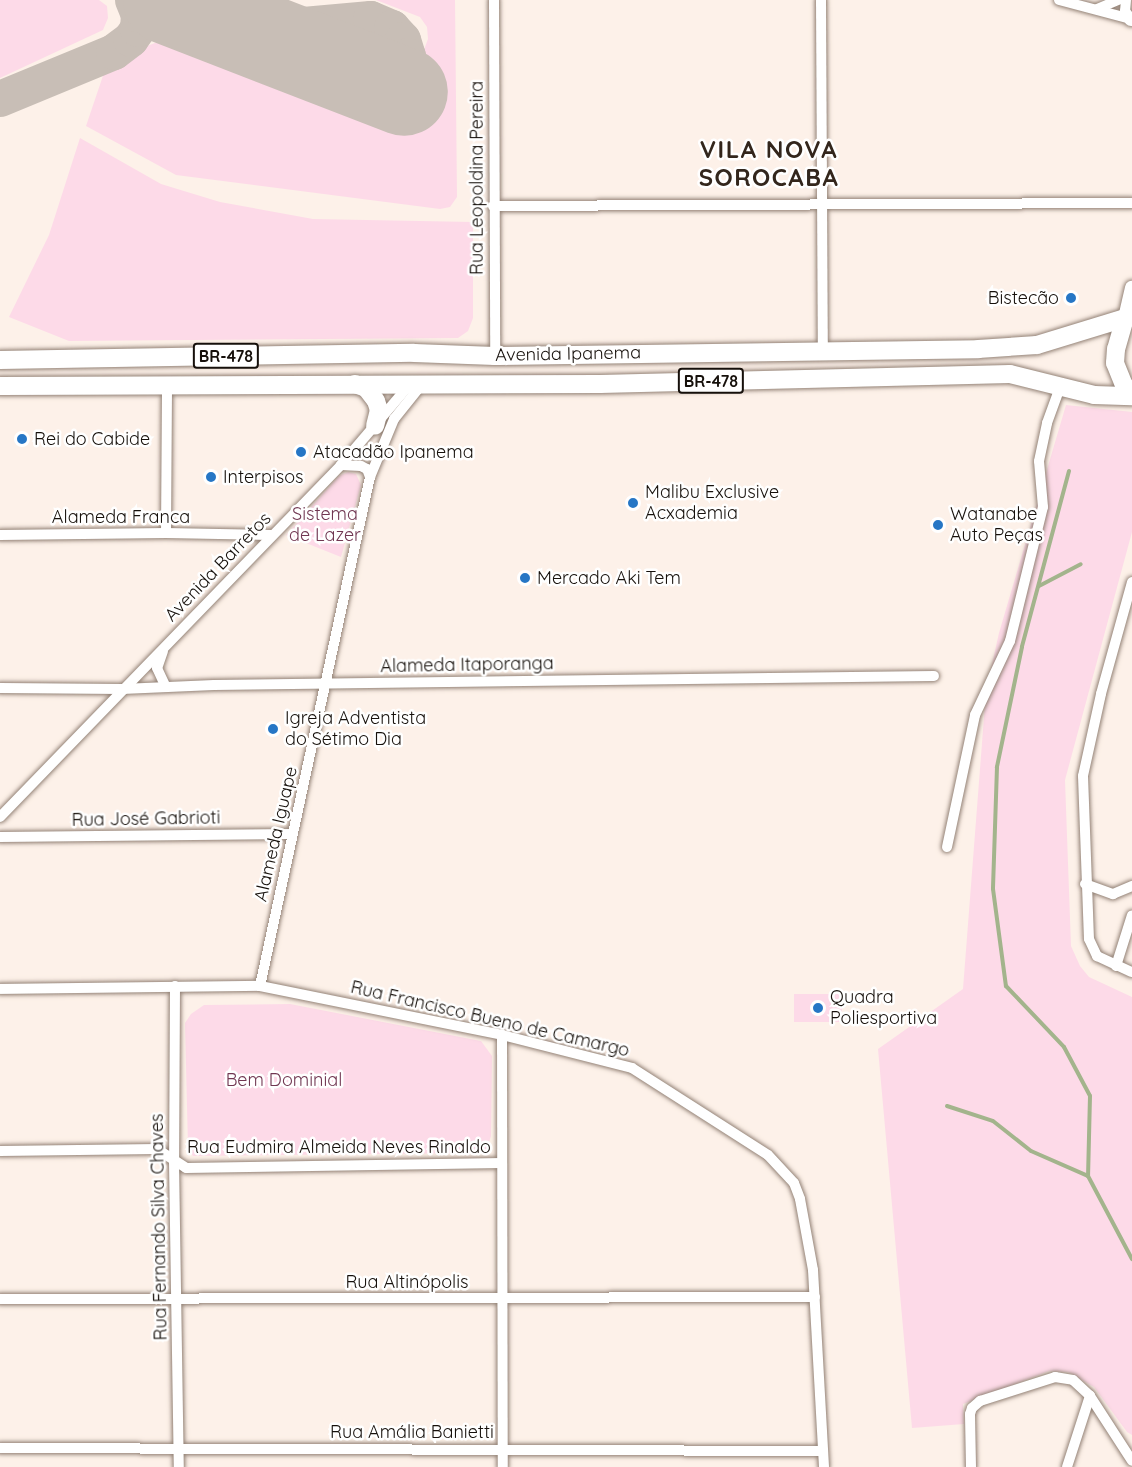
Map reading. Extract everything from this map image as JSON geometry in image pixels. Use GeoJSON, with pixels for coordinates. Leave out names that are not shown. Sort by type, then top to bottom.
{"type":"FeatureCollection","features":[{"type":"Feature","properties":{"kind":"main road","name":"Avenida Ipanema"},"geometry":{"type":"LineString","coordinates":[[0,360],[978,350],[1037,345],[1129,317]]}},
{"type":"Feature","properties":{"kind":"main road"},"geometry":{"type":"LineString","coordinates":[[1129,317],[1115,357],[1116,369],[1132,395]]}},
{"type":"Feature","properties":{"kind":"main road"},"geometry":{"type":"LineString","coordinates":[[417,383],[433,362],[453,354]]}},
{"type":"Feature","properties":{"kind":"main road","name":"Avenida Ipanema"},"geometry":{"type":"LineString","coordinates":[[0,386],[600,384],[1010,374],[1094,395],[1132,395]]}},
{"type":"Feature","properties":{"kind":"main road"},"geometry":{"type":"LineString","coordinates":[[356,384],[366,388],[376,401],[379,410],[375,426]]}},
{"type":"Feature","properties":{"kind":"street","name":"Rua Leopoldina Pereira"},"geometry":{"type":"LineString","coordinates":[[494,0],[495,356]]}},
{"type":"Feature","properties":{"kind":"street"},"geometry":{"type":"LineString","coordinates":[[821,0],[823,351]]}},
{"type":"Feature","properties":{"kind":"street"},"geometry":{"type":"LineString","coordinates":[[1059,0],[1132,19]]}},
{"type":"Feature","properties":{"kind":"street"},"geometry":{"type":"LineString","coordinates":[[1095,9],[1118,0]]}},
{"type":"Feature","properties":{"kind":"street"},"geometry":{"type":"LineString","coordinates":[[1126,0],[1125,11],[1132,19]]}},
{"type":"Feature","properties":{"kind":"street"},"geometry":{"type":"LineString","coordinates":[[493,206],[1132,203]]}},
{"type":"Feature","properties":{"kind":"street"},"geometry":{"type":"LineString","coordinates":[[1129,317],[1132,288]]}},
{"type":"Feature","properties":{"kind":"street","name":"Avenida Barretos"},"geometry":{"type":"LineString","coordinates":[[0,817],[341,465],[417,383]]}},
{"type":"Feature","properties":{"kind":"street","name":"Alameda Iguape"},"geometry":{"type":"LineString","coordinates":[[260,986],[370,477],[394,419],[417,383]]}},
{"type":"Feature","properties":{"kind":"street"},"geometry":{"type":"LineString","coordinates":[[166,533],[167,387]]}},
{"type":"Feature","properties":{"kind":"street"},"geometry":{"type":"LineString","coordinates":[[947,847],[975,715],[1010,641],[1043,507],[1040,461],[1047,423],[1060,387]]}},
{"type":"Feature","properties":{"kind":"street"},"geometry":{"type":"LineString","coordinates":[[341,465],[361,466],[367,469],[370,477]]}},
{"type":"Feature","properties":{"kind":"street","name":"Alameda Franca"},"geometry":{"type":"LineString","coordinates":[[0,534],[272,535]]}},
{"type":"Feature","properties":{"kind":"street"},"geometry":{"type":"LineString","coordinates":[[242,534],[251,544],[252,556]]}},
{"type":"Feature","properties":{"kind":"street"},"geometry":{"type":"LineString","coordinates":[[1132,582],[1083,776],[1085,884],[1089,939],[1097,956],[1132,972]]}},
{"type":"Feature","properties":{"kind":"street"},"geometry":{"type":"LineString","coordinates":[[1119,627],[1132,628]]}},
{"type":"Feature","properties":{"kind":"street","name":"Avenida Barretos"},"geometry":{"type":"LineString","coordinates":[[166,687],[157,668],[160,655],[169,640]]}},
{"type":"Feature","properties":{"kind":"street","name":"Alameda Itaporanga"},"geometry":{"type":"LineString","coordinates":[[0,688],[122,689],[934,676]]}},
{"type":"Feature","properties":{"kind":"street"},"geometry":{"type":"LineString","coordinates":[[88,689],[100,700],[98,714]]}},
{"type":"Feature","properties":{"kind":"street","name":"Rua José Gabrioti"},"geometry":{"type":"LineString","coordinates":[[0,837],[292,834]]}},
{"type":"Feature","properties":{"kind":"street"},"geometry":{"type":"LineString","coordinates":[[1085,884],[1113,894],[1132,886]]}},
{"type":"Feature","properties":{"kind":"street"},"geometry":{"type":"LineString","coordinates":[[1116,966],[1132,915]]}},
{"type":"Feature","properties":{"kind":"street"},"geometry":{"type":"LineString","coordinates":[[1097,956],[1112,953],[1124,941]]}},
{"type":"Feature","properties":{"kind":"street","name":"Rua Fernando Silva Chaves"},"geometry":{"type":"LineString","coordinates":[[175,986],[174,1162],[179,1467]]}},
{"type":"Feature","properties":{"kind":"street","name":"Rua Francisco Bueno de Camargo"},"geometry":{"type":"LineString","coordinates":[[0,989],[260,986],[502,1035],[632,1068],[768,1155],[794,1183],[801,1199],[813,1270],[824,1467]]}},
{"type":"Feature","properties":{"kind":"street"},"geometry":{"type":"LineString","coordinates":[[502,1035],[503,1467]]}},
{"type":"Feature","properties":{"kind":"street","name":"Rua Eudmira Almeida Neves Rinaldo"},"geometry":{"type":"LineString","coordinates":[[0,1151],[157,1149],[186,1168],[502,1163]]}},
{"type":"Feature","properties":{"kind":"street","name":"Rua Altinópolis"},"geometry":{"type":"LineString","coordinates":[[0,1299],[815,1297]]}},
{"type":"Feature","properties":{"kind":"street"},"geometry":{"type":"LineString","coordinates":[[971,1467],[970,1414],[972,1408],[980,1401],[1055,1377],[1073,1380],[1090,1396],[1132,1459]]}},
{"type":"Feature","properties":{"kind":"street"},"geometry":{"type":"LineString","coordinates":[[1067,1467],[1090,1396]]}},
{"type":"Feature","properties":{"kind":"street","name":"Rua Amália Banietti"},"geometry":{"type":"LineString","coordinates":[[0,1448],[179,1446],[823,1451]]}},
{"type":"Feature","properties":{"kind":"green space"},"geometry":{"type":"Polygon","coordinates":[[[0,0],[99,0],[107,6],[108,18],[103,30],[0,78],[0,0]]]}},
{"type":"Feature","properties":{"kind":"green space"},"geometry":{"type":"Polygon","coordinates":[[[376,0],[455,0],[457,197],[450,207],[440,209],[176,175],[86,126],[108,61],[168,38],[218,43],[400,114],[428,39],[427,27],[420,17],[376,0]]]}},
{"type":"Feature","properties":{"kind":"green space"},"geometry":{"type":"Polygon","coordinates":[[[80,138],[161,184],[220,202],[313,219],[473,222],[473,318],[468,331],[458,338],[69,341],[9,317],[49,235],[80,138]]]}},
{"type":"Feature","properties":{"kind":"green space"},"geometry":{"type":"Polygon","coordinates":[[[1066,405],[1132,412],[1132,532],[1065,780],[1071,946],[1080,966],[1089,977],[1132,997],[1132,1435],[1127,1432],[1094,1387],[1068,1372],[1049,1371],[963,1404],[964,1424],[912,1428],[878,1049],[963,989],[986,691],[999,633],[1066,405]]]}},
{"type":"Feature","properties":{"kind":"green space","name":"Sistema de Lazer"},"geometry":{"type":"Polygon","coordinates":[[[348,472],[356,474],[361,485],[341,557],[286,535],[339,476],[348,472]]]}},
{"type":"Feature","properties":{"kind":"green space","name":"Quadra Poliesportiva"},"geometry":{"type":"Polygon","coordinates":[[[794,994],[842,994],[842,1022],[794,1022],[794,994]]]}},
{"type":"Feature","properties":{"kind":"green space","name":"Bem Dominial"},"geometry":{"type":"Polygon","coordinates":[[[290,1004],[481,1041],[492,1056],[491,1136],[486,1151],[477,1153],[193,1156],[188,1148],[185,1023],[191,1014],[204,1005],[290,1004]]]}},
{"type":"Feature","properties":{"kind":"waterway"},"geometry":{"type":"LineString","coordinates":[[1069,471],[1022,647],[997,767],[993,889],[1006,986],[1064,1047],[1090,1096],[1088,1176],[1132,1259]]}},
{"type":"Feature","properties":{"kind":"waterway"},"geometry":{"type":"LineString","coordinates":[[1039,586],[1081,564]]}},
{"type":"Feature","properties":{"kind":"waterway"},"geometry":{"type":"LineString","coordinates":[[947,1106],[993,1121],[1031,1151],[1088,1176]]}},
{"type":"Feature","properties":{"kind":"taxiway"},"geometry":{"type":"LineString","coordinates":[[0,99],[114,52],[131,39],[138,29],[139,15],[133,0]]}},
{"type":"Feature","properties":{"kind":"taxiway"},"geometry":{"type":"LineString","coordinates":[[233,26],[270,28],[371,19],[392,28],[403,40],[408,56],[404,75],[394,88],[376,92],[351,87],[292,48]]}},
{"type":"Feature","properties":{"kind":"runway"},"geometry":{"type":"LineString","coordinates":[[167,0],[404,92]]}},
{"type":"Feature","properties":{"kind":"place","name":"Bistecão"},"geometry":{"type":"Point","coordinates":[1071,298]}},
{"type":"Feature","properties":{"kind":"place","name":"Rei do Cabide"},"geometry":{"type":"Point","coordinates":[22,439]}},
{"type":"Feature","properties":{"kind":"place","name":"Atacadão Ipanema"},"geometry":{"type":"Point","coordinates":[301,452]}},
{"type":"Feature","properties":{"kind":"place","name":"Interpisos"},"geometry":{"type":"Point","coordinates":[211,477]}},
{"type":"Feature","properties":{"kind":"place","name":"Malibu Exclusive Acxademia"},"geometry":{"type":"Point","coordinates":[633,503]}},
{"type":"Feature","properties":{"kind":"place","name":"Watanabe Auto Peças"},"geometry":{"type":"Point","coordinates":[938,525]}},
{"type":"Feature","properties":{"kind":"place","name":"Mercado Aki Tem"},"geometry":{"type":"Point","coordinates":[525,578]}},
{"type":"Feature","properties":{"kind":"place","name":"Igreja Adventista do Sétimo Dia"},"geometry":{"type":"Point","coordinates":[273,729]}},
{"type":"Feature","properties":{"kind":"place","name":"Quadra Poliesportiva"},"geometry":{"type":"Point","coordinates":[818,1008]}},
{"type":"Feature","properties":{"kind":"district","name":"VILA NOVA SOROCABA"},"geometry":{"type":"Point","coordinates":[769,164]}}]}
